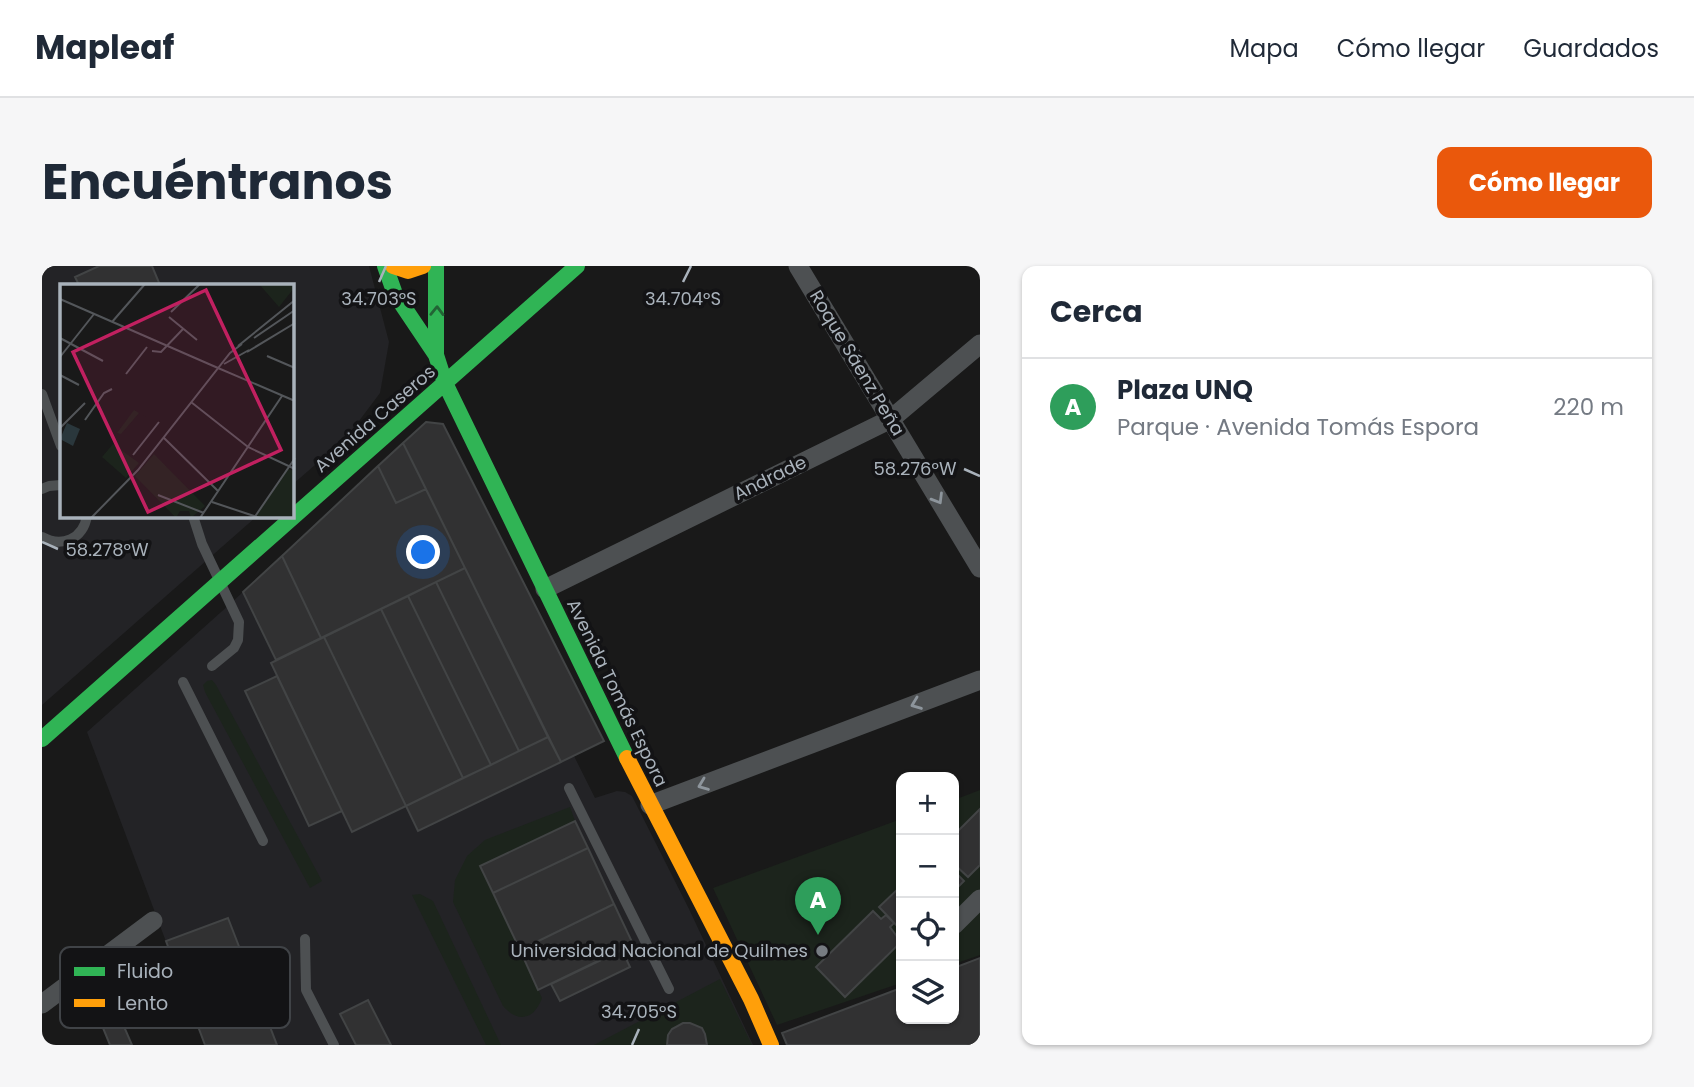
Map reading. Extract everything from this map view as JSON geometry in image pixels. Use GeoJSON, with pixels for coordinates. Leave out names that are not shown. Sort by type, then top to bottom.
{"type":"FeatureCollection","features":[{"type":"Feature","properties":{"kind":"main road","name":"Avenida Tomás Espora"},"geometry":{"type":"LineString","coordinates":[[385,266],[395,294],[436,355],[445,383],[545,589],[650,805],[751,999],[771,1045]]}},
{"type":"Feature","properties":{"kind":"main road"},"geometry":{"type":"LineString","coordinates":[[393,266],[404,272],[411,272],[423,266]]}},
{"type":"Feature","properties":{"kind":"main road","name":"Avenida Tomás Espora"},"geometry":{"type":"LineString","coordinates":[[436,266],[436,355]]}},
{"type":"Feature","properties":{"kind":"main road","name":"Avenida Caseros"},"geometry":{"type":"LineString","coordinates":[[294,517],[577,266]]}},
{"type":"Feature","properties":{"kind":"main road","name":"Avenida Caseros"},"geometry":{"type":"LineString","coordinates":[[42,739],[292,518]]}},
{"type":"Feature","properties":{"kind":"street","name":"Roque Sáenz Peña"},"geometry":{"type":"LineString","coordinates":[[798,266],[980,568]]}},
{"type":"Feature","properties":{"kind":"street","name":"Andrade"},"geometry":{"type":"LineString","coordinates":[[545,589],[891,419],[980,344]]}},
{"type":"Feature","properties":{"kind":"street"},"geometry":{"type":"LineString","coordinates":[[650,805],[980,680]]}},
{"type":"Feature","properties":{"kind":"street"},"geometry":{"type":"LineString","coordinates":[[959,920],[980,899]]}},
{"type":"Feature","properties":{"kind":"street"},"geometry":{"type":"LineString","coordinates":[[118,947],[153,921]]}},
{"type":"Feature","properties":{"kind":"street"},"geometry":{"type":"LineString","coordinates":[[42,1004],[60,991]]}},
{"type":"Feature","properties":{"kind":"lane"},"geometry":{"type":"LineString","coordinates":[[42,394],[60,443]]}},
{"type":"Feature","properties":{"kind":"lane"},"geometry":{"type":"LineString","coordinates":[[42,489],[60,485]]}},
{"type":"Feature","properties":{"kind":"lane"},"geometry":{"type":"LineString","coordinates":[[42,537],[53,542],[73,539],[80,533],[86,518]]}},
{"type":"Feature","properties":{"kind":"lane"},"geometry":{"type":"LineString","coordinates":[[194,518],[219,583],[239,622],[240,631],[234,648],[212,666]]}},
{"type":"Feature","properties":{"kind":"lane"},"geometry":{"type":"LineString","coordinates":[[183,681],[263,841]]}},
{"type":"Feature","properties":{"kind":"lane"},"geometry":{"type":"LineString","coordinates":[[569,788],[669,989]]}},
{"type":"Feature","properties":{"kind":"lane"},"geometry":{"type":"LineString","coordinates":[[305,939],[306,989],[334,1045]]}},
{"type":"Feature","properties":{"kind":"shaded area"},"geometry":{"type":"Polygon","coordinates":[[[42,266],[369,266],[389,342],[380,393],[347,437],[294,483],[294,284],[60,284],[60,518],[255,518],[42,705],[42,266]]]}},
{"type":"Feature","properties":{"kind":"shaded area"},"geometry":{"type":"Polygon","coordinates":[[[426,422],[443,424],[604,741],[574,756],[595,798],[617,791],[632,796],[753,1045],[205,1045],[199,1028],[290,1028],[290,947],[168,947],[87,732],[426,422]]]}},
{"type":"Feature","properties":{"kind":"shaded area"},"geometry":{"type":"Polygon","coordinates":[[[212,680],[322,881],[310,888],[205,692],[203,685],[212,680]]]}},
{"type":"Feature","properties":{"kind":"shaded area"},"geometry":{"type":"Polygon","coordinates":[[[980,790],[980,955],[959,962],[959,835],[959,798],[980,790]]]}},
{"type":"Feature","properties":{"kind":"shaded area"},"geometry":{"type":"Polygon","coordinates":[[[570,807],[575,821],[480,866],[542,998],[535,1011],[520,1017],[503,1006],[453,902],[455,880],[467,856],[485,840],[570,807]]]}},
{"type":"Feature","properties":{"kind":"shaded area","name":"Universidad Nacional de Quilmes"},"geometry":{"type":"Polygon","coordinates":[[[896,821],[896,985],[777,1025],[713,888],[896,821]]]}},
{"type":"Feature","properties":{"kind":"shaded area"},"geometry":{"type":"Polygon","coordinates":[[[420,894],[433,901],[501,1045],[486,1045],[412,895],[420,894]]]}},
{"type":"Feature","properties":{"kind":"shaded area"},"geometry":{"type":"Polygon","coordinates":[[[720,979],[752,1045],[594,1045],[720,979]]]}},
{"type":"Feature","properties":{"kind":"building"},"geometry":{"type":"Polygon","coordinates":[[[99,266],[152,266],[160,284],[78,284],[75,277],[99,266]]]}},
{"type":"Feature","properties":{"kind":"building"},"geometry":{"type":"Polygon","coordinates":[[[426,422],[443,424],[604,741],[561,762],[403,443],[426,422]]]}},
{"type":"Feature","properties":{"kind":"building"},"geometry":{"type":"Polygon","coordinates":[[[403,443],[426,489],[396,503],[378,466],[403,443]]]}},
{"type":"Feature","properties":{"kind":"building"},"geometry":{"type":"Polygon","coordinates":[[[378,466],[396,503],[426,489],[465,568],[321,638],[282,556],[378,466]]]}},
{"type":"Feature","properties":{"kind":"building"},"geometry":{"type":"Polygon","coordinates":[[[282,556],[321,638],[276,660],[243,592],[282,556]]]}},
{"type":"Feature","properties":{"kind":"building"},"geometry":{"type":"Polygon","coordinates":[[[465,568],[548,737],[519,751],[436,582],[465,568]]]}},
{"type":"Feature","properties":{"kind":"building"},"geometry":{"type":"Polygon","coordinates":[[[436,582],[519,751],[491,765],[408,596],[436,582]]]}},
{"type":"Feature","properties":{"kind":"building"},"geometry":{"type":"Polygon","coordinates":[[[408,596],[491,765],[463,778],[381,609],[408,596]]]}},
{"type":"Feature","properties":{"kind":"building"},"geometry":{"type":"Polygon","coordinates":[[[381,609],[463,778],[406,806],[324,637],[381,609]]]}},
{"type":"Feature","properties":{"kind":"building"},"geometry":{"type":"Polygon","coordinates":[[[324,637],[406,806],[352,832],[271,663],[324,637]]]}},
{"type":"Feature","properties":{"kind":"building"},"geometry":{"type":"Polygon","coordinates":[[[277,676],[342,811],[309,826],[245,691],[277,676]]]}},
{"type":"Feature","properties":{"kind":"building"},"geometry":{"type":"Polygon","coordinates":[[[548,737],[561,762],[418,831],[406,806],[548,737]]]}},
{"type":"Feature","properties":{"kind":"building"},"geometry":{"type":"Polygon","coordinates":[[[980,809],[980,865],[968,877],[959,869],[959,830],[980,809]]]}},
{"type":"Feature","properties":{"kind":"building"},"geometry":{"type":"Polygon","coordinates":[[[575,821],[588,848],[493,893],[480,866],[575,821]]]}},
{"type":"Feature","properties":{"kind":"building"},"geometry":{"type":"Polygon","coordinates":[[[588,848],[614,904],[520,950],[493,893],[588,848]]]}},
{"type":"Feature","properties":{"kind":"building"},"geometry":{"type":"Polygon","coordinates":[[[896,891],[896,925],[879,907],[896,891]]]}},
{"type":"Feature","properties":{"kind":"building"},"geometry":{"type":"Polygon","coordinates":[[[614,904],[633,944],[538,990],[520,950],[614,904]]]}},
{"type":"Feature","properties":{"kind":"building"},"geometry":{"type":"Polygon","coordinates":[[[873,911],[881,919],[886,915],[894,923],[890,927],[896,935],[896,947],[845,997],[816,967],[873,911]]]}},
{"type":"Feature","properties":{"kind":"building"},"geometry":{"type":"Polygon","coordinates":[[[228,918],[239,947],[168,947],[166,941],[228,918]]]}},
{"type":"Feature","properties":{"kind":"building"},"geometry":{"type":"Polygon","coordinates":[[[622,950],[630,967],[560,1001],[551,984],[622,950]]]}},
{"type":"Feature","properties":{"kind":"building"},"geometry":{"type":"Polygon","coordinates":[[[980,958],[980,1045],[787,1045],[782,1033],[896,990],[896,1024],[959,1024],[959,966],[980,958]]]}},
{"type":"Feature","properties":{"kind":"building"},"geometry":{"type":"Polygon","coordinates":[[[368,1000],[391,1045],[356,1045],[340,1014],[368,1000]]]}},
{"type":"Feature","properties":{"kind":"building"},"geometry":{"type":"Polygon","coordinates":[[[683,1023],[702,1028],[707,1045],[667,1045],[672,1029],[683,1023]]]}},
{"type":"Feature","properties":{"kind":"building"},"geometry":{"type":"Polygon","coordinates":[[[103,1028],[125,1028],[132,1045],[110,1045],[103,1028]]]}},
{"type":"Feature","properties":{"kind":"building"},"geometry":{"type":"Polygon","coordinates":[[[199,1028],[270,1028],[277,1045],[205,1045],[199,1028]]]}},
{"type":"Feature","properties":{"kind":"traffic: fast"},"geometry":{"type":"LineString","coordinates":[[385,266],[395,294],[436,355],[445,383],[627,758]]}},
{"type":"Feature","properties":{"kind":"traffic: fast"},"geometry":{"type":"LineString","coordinates":[[436,266],[436,355]]}},
{"type":"Feature","properties":{"kind":"traffic: fast"},"geometry":{"type":"LineString","coordinates":[[294,516],[577,266]]}},
{"type":"Feature","properties":{"kind":"traffic: fast"},"geometry":{"type":"LineString","coordinates":[[42,739],[292,518]]}},
{"type":"Feature","properties":{"kind":"traffic: slow"},"geometry":{"type":"LineString","coordinates":[[393,266],[408,271],[423,266]]}},
{"type":"Feature","properties":{"kind":"traffic: slow"},"geometry":{"type":"LineString","coordinates":[[627,758],[751,999],[771,1045]]}},
{"type":"Feature","properties":{"kind":"place","name":"Plaza UNQ"},"geometry":{"type":"Point","coordinates":[818,935]}},
{"type":"Feature","properties":{"kind":"place","name":"Universidad Nacional de Quilmes"},"geometry":{"type":"Point","coordinates":[822,951]}}]}
